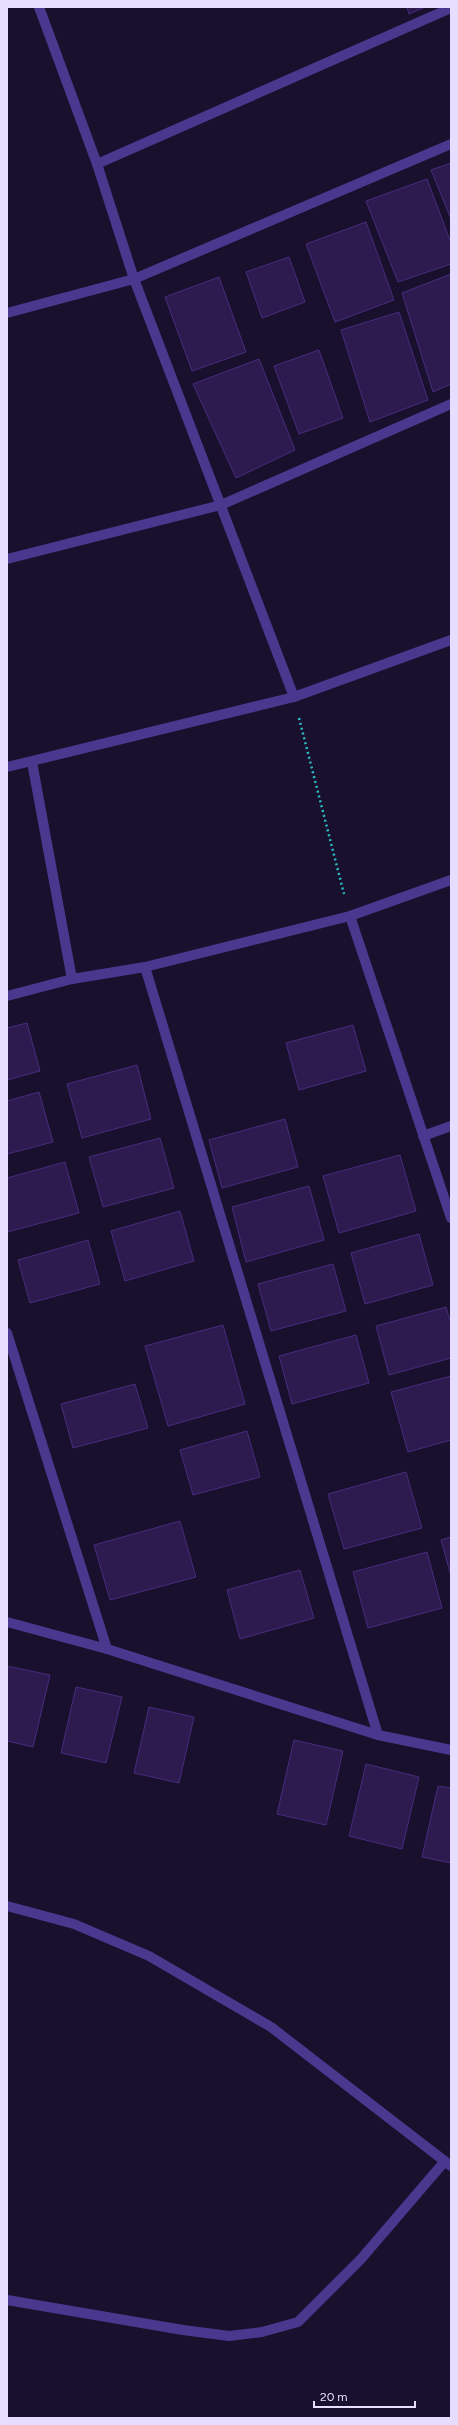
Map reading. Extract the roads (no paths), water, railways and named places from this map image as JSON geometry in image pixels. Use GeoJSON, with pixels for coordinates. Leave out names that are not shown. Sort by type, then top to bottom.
{"type":"FeatureCollection","features":[{"type":"Feature","properties":{"kind":"street"},"geometry":{"type":"LineString","coordinates":[[39,7],[97,164],[134,278],[294,697]]}},
{"type":"Feature","properties":{"kind":"street"},"geometry":{"type":"LineString","coordinates":[[97,164],[451,8]]}},
{"type":"Feature","properties":{"kind":"street"},"geometry":{"type":"LineString","coordinates":[[7,313],[134,278],[451,144]]}},
{"type":"Feature","properties":{"kind":"street"},"geometry":{"type":"LineString","coordinates":[[7,559],[221,505],[451,404]]}},
{"type":"Feature","properties":{"kind":"street"},"geometry":{"type":"LineString","coordinates":[[7,767],[294,697],[451,640]]}},
{"type":"Feature","properties":{"kind":"street"},"geometry":{"type":"LineString","coordinates":[[32,762],[72,979]]}},
{"type":"Feature","properties":{"kind":"street"},"geometry":{"type":"LineString","coordinates":[[7,996],[72,979],[145,967],[350,916],[451,880]]}},
{"type":"Feature","properties":{"kind":"street"},"geometry":{"type":"LineString","coordinates":[[350,916],[451,1218]]}},
{"type":"Feature","properties":{"kind":"street"},"geometry":{"type":"LineString","coordinates":[[145,967],[378,1735]]}},
{"type":"Feature","properties":{"kind":"street"},"geometry":{"type":"LineString","coordinates":[[423,1136],[451,1126]]}},
{"type":"Feature","properties":{"kind":"street"},"geometry":{"type":"LineString","coordinates":[[7,1333],[107,1649]]}},
{"type":"Feature","properties":{"kind":"street"},"geometry":{"type":"LineString","coordinates":[[7,1622],[107,1649],[378,1735],[451,1750]]}},
{"type":"Feature","properties":{"kind":"street"},"geometry":{"type":"LineString","coordinates":[[7,1906],[74,1924],[149,1956],[271,2027],[448,2164],[361,2259],[298,2322],[262,2332],[229,2336],[7,2300]]}}]}
